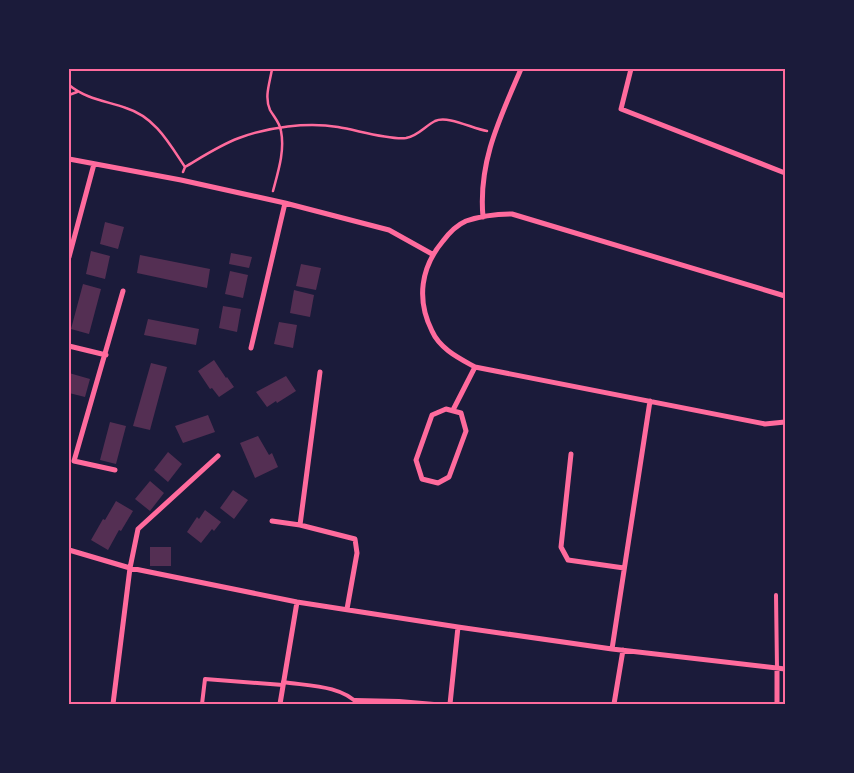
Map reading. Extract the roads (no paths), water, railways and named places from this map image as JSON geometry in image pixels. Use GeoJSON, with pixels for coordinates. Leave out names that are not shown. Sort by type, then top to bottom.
{"type":"FeatureCollection","features":[{"type":"Feature","properties":{"kind":"street"},"geometry":{"type":"LineString","coordinates":[[483,217],[481,195],[483,175],[494,133],[521,69]]}},
{"type":"Feature","properties":{"kind":"street"},"geometry":{"type":"LineString","coordinates":[[632,69],[621,109],[785,173]]}},
{"type":"Feature","properties":{"kind":"street"},"geometry":{"type":"LineString","coordinates":[[69,158],[285,203],[389,230],[432,254]]}},
{"type":"Feature","properties":{"kind":"street"},"geometry":{"type":"LineString","coordinates":[[69,257],[94,164]]}},
{"type":"Feature","properties":{"kind":"street"},"geometry":{"type":"LineString","coordinates":[[252,348],[285,203]]}},
{"type":"Feature","properties":{"kind":"street"},"geometry":{"type":"LineString","coordinates":[[785,296],[512,214],[483,217],[466,222],[454,229],[432,254],[425,270],[423,288],[424,310],[432,332],[449,352],[475,367],[765,424],[785,422]]}},
{"type":"Feature","properties":{"kind":"street"},"geometry":{"type":"LineString","coordinates":[[115,470],[74,461],[123,291]]}},
{"type":"Feature","properties":{"kind":"street"},"geometry":{"type":"LineString","coordinates":[[69,346],[106,355]]}},
{"type":"Feature","properties":{"kind":"street"},"geometry":{"type":"LineString","coordinates":[[454,410],[475,367]]}},
{"type":"Feature","properties":{"kind":"street"},"geometry":{"type":"LineString","coordinates":[[300,525],[320,372]]}},
{"type":"Feature","properties":{"kind":"street"},"geometry":{"type":"LineString","coordinates":[[612,649],[650,401]]}},
{"type":"Feature","properties":{"kind":"street"},"geometry":{"type":"LineString","coordinates":[[446,409],[454,410],[461,413],[466,431],[449,477],[438,483],[422,479],[416,460],[432,415],[446,409]]}},
{"type":"Feature","properties":{"kind":"street"},"geometry":{"type":"LineString","coordinates":[[572,454],[561,547],[568,560],[624,568]]}},
{"type":"Feature","properties":{"kind":"street"},"geometry":{"type":"LineString","coordinates":[[113,704],[130,568],[138,530],[218,456]]}},
{"type":"Feature","properties":{"kind":"street"},"geometry":{"type":"LineString","coordinates":[[272,521],[300,525],[354,539],[357,553],[347,609]]}},
{"type":"Feature","properties":{"kind":"street"},"geometry":{"type":"LineString","coordinates":[[69,550],[130,568],[297,602],[612,649],[785,668]]}},
{"type":"Feature","properties":{"kind":"street"},"geometry":{"type":"LineString","coordinates":[[280,704],[297,602]]}},
{"type":"Feature","properties":{"kind":"street"},"geometry":{"type":"LineString","coordinates":[[450,704],[458,627]]}},
{"type":"Feature","properties":{"kind":"street"},"geometry":{"type":"LineString","coordinates":[[614,704],[623,650]]}},
{"type":"Feature","properties":{"kind":"street"},"geometry":{"type":"LineString","coordinates":[[777,668],[778,704]]}},
{"type":"Feature","properties":{"kind":"lane"},"geometry":{"type":"LineString","coordinates":[[776,595],[777,668]]}},
{"type":"Feature","properties":{"kind":"lane"},"geometry":{"type":"LineString","coordinates":[[202,704],[205,679],[283,683],[336,690],[355,700],[358,704]]}},
{"type":"Feature","properties":{"kind":"lane"},"geometry":{"type":"LineString","coordinates":[[355,700],[434,704]]}}]}
